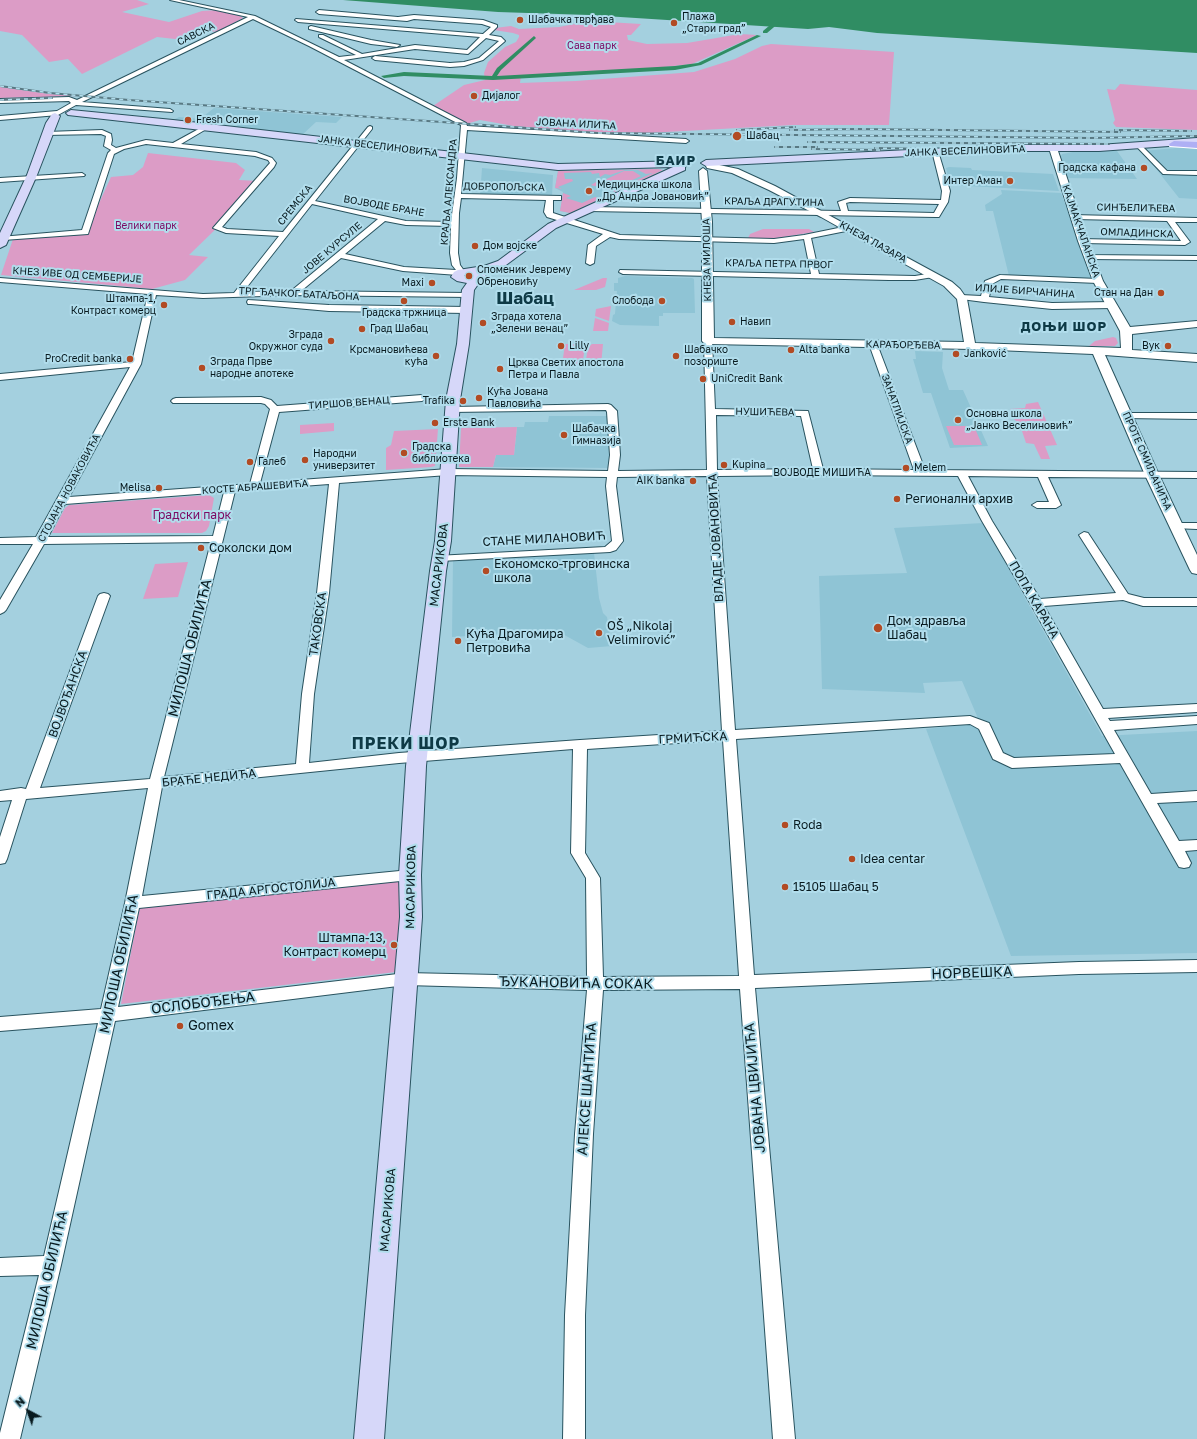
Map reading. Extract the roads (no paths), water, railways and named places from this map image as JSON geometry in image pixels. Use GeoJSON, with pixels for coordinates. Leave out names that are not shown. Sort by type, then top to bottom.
{"type":"FeatureCollection","features":[{"type":"Feature","properties":{"kind":"main road","name":"ЈАНКА ВЕСЕЛИНОВИЋА"},"geometry":{"type":"LineString","coordinates":[[66,111],[94,116],[206,127],[558,167],[658,165],[698,169],[935,151],[1139,146],[1197,141]]}},
{"type":"Feature","properties":{"kind":"main road"},"geometry":{"type":"LineString","coordinates":[[1,242],[30,178],[48,131],[66,111]]}},
{"type":"Feature","properties":{"kind":"main road"},"geometry":{"type":"LineString","coordinates":[[1174,144],[1197,145]]}},
{"type":"Feature","properties":{"kind":"main road"},"geometry":{"type":"LineString","coordinates":[[658,165],[670,168],[670,172]]}},
{"type":"Feature","properties":{"kind":"main road"},"geometry":{"type":"LineString","coordinates":[[476,274],[489,274],[560,219],[589,209],[670,172],[698,169]]}},
{"type":"Feature","properties":{"kind":"main road"},"geometry":{"type":"LineString","coordinates":[[460,275],[471,280],[476,274]]}},
{"type":"Feature","properties":{"kind":"main road"},"geometry":{"type":"LineString","coordinates":[[468,293],[476,282],[476,274]]}},
{"type":"Feature","properties":{"kind":"main road"},"geometry":{"type":"LineString","coordinates":[[460,275],[468,293]]}},
{"type":"Feature","properties":{"kind":"main road","name":"МАСАРИКОВА"},"geometry":{"type":"LineString","coordinates":[[369,1439],[411,917],[410,875],[417,757],[443,541],[453,410],[468,293]]}},
{"type":"Feature","properties":{"kind":"street","name":"САВСКА"},"geometry":{"type":"LineString","coordinates":[[172,0],[253,17]]}},
{"type":"Feature","properties":{"kind":"street"},"geometry":{"type":"LineString","coordinates":[[328,8],[295,21],[444,32],[499,38],[502,39],[502,41],[478,60],[460,65],[360,56],[304,28],[362,33]]}},
{"type":"Feature","properties":{"kind":"street"},"geometry":{"type":"LineString","coordinates":[[319,12],[472,22]]}},
{"type":"Feature","properties":{"kind":"street"},"geometry":{"type":"LineString","coordinates":[[370,16],[379,14],[438,20],[460,24]]}},
{"type":"Feature","properties":{"kind":"street","name":"САВСКА"},"geometry":{"type":"LineString","coordinates":[[66,111],[86,99],[253,17]]}},
{"type":"Feature","properties":{"kind":"street"},"geometry":{"type":"LineString","coordinates":[[253,17],[274,26],[461,122],[464,124],[464,128]]}},
{"type":"Feature","properties":{"kind":"street"},"geometry":{"type":"LineString","coordinates":[[399,18],[414,18]]}},
{"type":"Feature","properties":{"kind":"street"},"geometry":{"type":"LineString","coordinates":[[315,29],[382,44],[468,52],[495,26],[482,20],[460,24],[444,32],[433,40]]}},
{"type":"Feature","properties":{"kind":"street"},"geometry":{"type":"LineString","coordinates":[[274,26],[284,25]]}},
{"type":"Feature","properties":{"kind":"street"},"geometry":{"type":"LineString","coordinates":[[348,32],[358,25]]}},
{"type":"Feature","properties":{"kind":"street"},"geometry":{"type":"LineString","coordinates":[[338,59],[422,47],[428,43]]}},
{"type":"Feature","properties":{"kind":"street"},"geometry":{"type":"LineString","coordinates":[[360,56],[382,44]]}},
{"type":"Feature","properties":{"kind":"street"},"geometry":{"type":"LineString","coordinates":[[0,101],[66,111]]}},
{"type":"Feature","properties":{"kind":"street"},"geometry":{"type":"LineString","coordinates":[[0,118],[66,111],[170,111]]}},
{"type":"Feature","properties":{"kind":"street"},"geometry":{"type":"LineString","coordinates":[[176,144],[206,127]]}},
{"type":"Feature","properties":{"kind":"street","name":"СРЕМСКА"},"geometry":{"type":"LineString","coordinates":[[235,297],[370,128]]}},
{"type":"Feature","properties":{"kind":"street","name":"ЈОВАНА ИЛИЋА"},"geometry":{"type":"LineString","coordinates":[[464,128],[686,141]]}},
{"type":"Feature","properties":{"kind":"street","name":"КРАЉА АЛЕКСАНДРА"},"geometry":{"type":"LineString","coordinates":[[460,275],[454,257],[455,224],[464,128]]}},
{"type":"Feature","properties":{"kind":"street"},"geometry":{"type":"LineString","coordinates":[[48,131],[102,132],[109,135],[107,146],[115,150]]}},
{"type":"Feature","properties":{"kind":"street"},"geometry":{"type":"LineString","coordinates":[[1,242],[85,232],[110,155],[115,150],[126,145],[142,143],[176,144],[256,154],[270,159],[272,163],[271,167],[217,228],[226,231],[285,234]]}},
{"type":"Feature","properties":{"kind":"street"},"geometry":{"type":"LineString","coordinates":[[1139,146],[1164,173],[1197,174]]}},
{"type":"Feature","properties":{"kind":"street","name":"КАЈМАКЧАЛАНСКА"},"geometry":{"type":"LineString","coordinates":[[1053,148],[1082,242],[1098,281],[1126,331]]}},
{"type":"Feature","properties":{"kind":"street"},"geometry":{"type":"LineString","coordinates":[[845,213],[842,202],[846,200],[944,202],[946,197],[946,186],[935,151]]}},
{"type":"Feature","properties":{"kind":"street","name":"КНЕЗА ЛАЗАРА"},"geometry":{"type":"LineString","coordinates":[[737,165],[951,286],[961,298]]}},
{"type":"Feature","properties":{"kind":"street","name":"КНЕЗА МИЛОША"},"geometry":{"type":"LineString","coordinates":[[698,169],[706,211],[708,341]]}},
{"type":"Feature","properties":{"kind":"street"},"geometry":{"type":"LineString","coordinates":[[0,180],[82,175]]}},
{"type":"Feature","properties":{"kind":"street","name":"ДОБРОПОЉСКА"},"geometry":{"type":"LineString","coordinates":[[458,196],[550,198],[548,212],[550,215],[560,219]]}},
{"type":"Feature","properties":{"kind":"street","name":"ВОЈВОДЕ БРАНЕ"},"geometry":{"type":"LineString","coordinates":[[311,202],[419,224],[455,224]]}},
{"type":"Feature","properties":{"kind":"street","name":"КРАЉА ДРАГУТИНА"},"geometry":{"type":"LineString","coordinates":[[589,209],[936,215],[944,202]]}},
{"type":"Feature","properties":{"kind":"street","name":"СИНЂЕЛИЋЕВА"},"geometry":{"type":"LineString","coordinates":[[1075,217],[1197,220]]}},
{"type":"Feature","properties":{"kind":"street","name":"ЈОВЕ КУРСУЛЕ"},"geometry":{"type":"LineString","coordinates":[[293,293],[384,218]]}},
{"type":"Feature","properties":{"kind":"street"},"geometry":{"type":"LineString","coordinates":[[560,219],[609,234],[628,238],[774,241],[848,228]]}},
{"type":"Feature","properties":{"kind":"street","name":"ОМЛАДИНСКА"},"geometry":{"type":"LineString","coordinates":[[1082,242],[1185,243],[1186,242],[1169,219]]}},
{"type":"Feature","properties":{"kind":"street"},"geometry":{"type":"LineString","coordinates":[[590,263],[592,245],[609,234]]}},
{"type":"Feature","properties":{"kind":"street"},"geometry":{"type":"LineString","coordinates":[[808,236],[815,276]]}},
{"type":"Feature","properties":{"kind":"street"},"geometry":{"type":"LineString","coordinates":[[340,255],[403,269],[460,275]]}},
{"type":"Feature","properties":{"kind":"street","name":"КРАЉА АЛЕКСАНДРА"},"geometry":{"type":"LineString","coordinates":[[454,257],[462,265],[476,274]]}},
{"type":"Feature","properties":{"kind":"street"},"geometry":{"type":"LineString","coordinates":[[1089,257],[1197,258]]}},
{"type":"Feature","properties":{"kind":"street","name":"КРАЉА ПЕТРА ПРВОГ"},"geometry":{"type":"LineString","coordinates":[[623,272],[908,278],[933,276]]}},
{"type":"Feature","properties":{"kind":"street"},"geometry":{"type":"LineString","coordinates":[[984,300],[988,283],[1000,277],[1098,281]]}},
{"type":"Feature","properties":{"kind":"street","name":"КНЕЗ ИВЕ ОД СЕМБЕРИЈЕ"},"geometry":{"type":"LineString","coordinates":[[0,280],[152,293]]}},
{"type":"Feature","properties":{"kind":"street","name":"ТРГ ЂАЧКОГ БАТАЉОНА"},"geometry":{"type":"LineString","coordinates":[[152,293],[235,297],[329,308],[466,310]]}},
{"type":"Feature","properties":{"kind":"street","name":"СТОЈАНА НОВАКОВИЋА"},"geometry":{"type":"LineString","coordinates":[[0,610],[40,541],[136,364],[152,293]]}},
{"type":"Feature","properties":{"kind":"street","name":"ТРГ ЂАЧКОГ БАТАЉОНА"},"geometry":{"type":"LineString","coordinates":[[150,302],[293,293],[468,293]]}},
{"type":"Feature","properties":{"kind":"street","name":"ТРГ ЂАЧКОГ БАТАЉОНА"},"geometry":{"type":"LineString","coordinates":[[364,308],[368,294]]}},
{"type":"Feature","properties":{"kind":"street"},"geometry":{"type":"LineString","coordinates":[[961,298],[970,346]]}},
{"type":"Feature","properties":{"kind":"street","name":"ИЛИЈЕ БИРЧАНИНА"},"geometry":{"type":"LineString","coordinates":[[961,298],[1052,306],[1112,305]]}},
{"type":"Feature","properties":{"kind":"street"},"geometry":{"type":"LineString","coordinates":[[1124,352],[1127,349],[1126,331],[1197,324]]}},
{"type":"Feature","properties":{"kind":"street","name":"КАРАЂОРЂЕВА"},"geometry":{"type":"LineString","coordinates":[[708,341],[970,346],[1124,352],[1133,354],[1197,358]]}},
{"type":"Feature","properties":{"kind":"street","name":"ВЛАДЕ ЈОВАНОВИЋА"},"geometry":{"type":"LineString","coordinates":[[708,341],[712,474],[728,736]]}},
{"type":"Feature","properties":{"kind":"street","name":"ЗАНАТЛИЈСКА"},"geometry":{"type":"LineString","coordinates":[[873,344],[921,474]]}},
{"type":"Feature","properties":{"kind":"street","name":"ПРОТЕ СМИЉАНИЋА"},"geometry":{"type":"LineString","coordinates":[[1098,351],[1152,475],[1197,570]]}},
{"type":"Feature","properties":{"kind":"street"},"geometry":{"type":"LineString","coordinates":[[0,377],[136,364]]}},
{"type":"Feature","properties":{"kind":"street","name":"ТИРШОВ ВЕНАЦ"},"geometry":{"type":"LineString","coordinates":[[274,411],[422,398]]}},
{"type":"Feature","properties":{"kind":"street"},"geometry":{"type":"LineString","coordinates":[[176,401],[261,400],[268,402],[274,411],[254,488]]}},
{"type":"Feature","properties":{"kind":"street","name":"СТАНЕ МИЛАНОВИЋ"},"geometry":{"type":"LineString","coordinates":[[440,558],[606,550],[612,548],[618,541],[611,486],[615,451],[612,411],[608,407],[453,410]]}},
{"type":"Feature","properties":{"kind":"street","name":"НУШИЋЕВА"},"geometry":{"type":"LineString","coordinates":[[711,412],[805,413],[819,472]]}},
{"type":"Feature","properties":{"kind":"street"},"geometry":{"type":"LineString","coordinates":[[1127,416],[1197,416]]}},
{"type":"Feature","properties":{"kind":"street","name":"ВОЈВОДЕ МИШИЋА"},"geometry":{"type":"LineString","coordinates":[[448,472],[612,474],[819,472],[1042,475],[1197,475]]}},
{"type":"Feature","properties":{"kind":"street","name":"КОСТЕ АБРАШЕВИЋА"},"geometry":{"type":"LineString","coordinates":[[62,501],[254,488],[448,472]]}},
{"type":"Feature","properties":{"kind":"street","name":"ПОПА КАРАНА"},"geometry":{"type":"LineString","coordinates":[[962,474],[987,521],[1036,603],[1184,863]]}},
{"type":"Feature","properties":{"kind":"street"},"geometry":{"type":"LineString","coordinates":[[1037,505],[1056,505],[1042,475]]}},
{"type":"Feature","properties":{"kind":"street","name":"ТАКОВСКА"},"geometry":{"type":"LineString","coordinates":[[302,768],[308,694],[322,593],[334,481]]}},
{"type":"Feature","properties":{"kind":"street","name":"МИЛОША ОБИЛИЋА"},"geometry":{"type":"LineString","coordinates":[[9,1439],[51,1265],[108,1015],[133,902],[156,783],[230,489]]}},
{"type":"Feature","properties":{"kind":"street"},"geometry":{"type":"LineString","coordinates":[[1177,526],[1197,526]]}},
{"type":"Feature","properties":{"kind":"street"},"geometry":{"type":"LineString","coordinates":[[1084,535],[1124,596]]}},
{"type":"Feature","properties":{"kind":"street"},"geometry":{"type":"LineString","coordinates":[[0,541],[217,539]]}},
{"type":"Feature","properties":{"kind":"street","name":"ВОЈВОЂАНСКА"},"geometry":{"type":"LineString","coordinates":[[0,859],[104,596]]}},
{"type":"Feature","properties":{"kind":"street"},"geometry":{"type":"LineString","coordinates":[[1036,603],[1124,596],[1143,602],[1197,602]]}},
{"type":"Feature","properties":{"kind":"street"},"geometry":{"type":"LineString","coordinates":[[1098,714],[1197,708]]}},
{"type":"Feature","properties":{"kind":"street","name":"ГРМИЋСКА"},"geometry":{"type":"LineString","coordinates":[[417,757],[580,744],[970,720],[984,726],[998,756],[1012,763],[1124,758]]}},
{"type":"Feature","properties":{"kind":"street"},"geometry":{"type":"LineString","coordinates":[[1105,726],[1197,720]]}},
{"type":"Feature","properties":{"kind":"street","name":"ЈОВАНА ЦВИЈИЋА"},"geometry":{"type":"LineString","coordinates":[[728,736],[784,1439]]}},
{"type":"Feature","properties":{"kind":"street","name":"АЛЕКСЕ ШАНТИЋА"},"geometry":{"type":"LineString","coordinates":[[574,1439],[577,1284],[584,1134],[595,984],[593,878],[578,854],[580,744]]}},
{"type":"Feature","properties":{"kind":"street","name":"БРАЋЕ НЕДИЋА"},"geometry":{"type":"LineString","coordinates":[[0,796],[156,783],[417,757]]}},
{"type":"Feature","properties":{"kind":"street"},"geometry":{"type":"LineString","coordinates":[[1148,799],[1197,796]]}},
{"type":"Feature","properties":{"kind":"street"},"geometry":{"type":"LineString","coordinates":[[1175,847],[1197,845]]}},
{"type":"Feature","properties":{"kind":"street","name":"ГРАДА АРГОСТОЛИЈА"},"geometry":{"type":"LineString","coordinates":[[133,902],[410,875]]}},
{"type":"Feature","properties":{"kind":"street","name":"НОРВЕШКА"},"geometry":{"type":"LineString","coordinates":[[747,982],[1079,968],[1197,966]]}},
{"type":"Feature","properties":{"kind":"street","name":"ЂУКАНОВИЋА СОКАК"},"geometry":{"type":"LineString","coordinates":[[406,979],[595,984],[747,982]]}},
{"type":"Feature","properties":{"kind":"street","name":"ОСЛОБОЂЕЊА"},"geometry":{"type":"LineString","coordinates":[[0,1024],[108,1015],[406,979]]}},
{"type":"Feature","properties":{"kind":"street"},"geometry":{"type":"LineString","coordinates":[[0,1267],[51,1265]]}},
{"type":"Feature","properties":{"kind":"waterway"},"geometry":{"type":"LineString","coordinates":[[765,32],[791,10],[799,0]]}},
{"type":"Feature","properties":{"kind":"waterway"},"geometry":{"type":"LineString","coordinates":[[493,78],[675,68],[699,64],[759,36]]}},
{"type":"Feature","properties":{"kind":"waterway"},"geometry":{"type":"LineString","coordinates":[[493,78],[499,69],[534,37]]}},
{"type":"Feature","properties":{"kind":"waterway"},"geometry":{"type":"LineString","coordinates":[[384,76],[404,74],[493,78]]}},
{"type":"Feature","properties":{"kind":"railway"},"geometry":{"type":"LineString","coordinates":[[0,86],[50,93],[129,100],[598,133],[1090,138],[1197,136]]}},
{"type":"Feature","properties":{"kind":"railway"},"geometry":{"type":"LineString","coordinates":[[0,100],[52,98]]}},
{"type":"Feature","properties":{"kind":"railway"},"geometry":{"type":"LineString","coordinates":[[737,130],[795,127]]}},
{"type":"Feature","properties":{"kind":"railway"},"geometry":{"type":"LineString","coordinates":[[790,130],[856,129],[1120,132]]}},
{"type":"Feature","properties":{"kind":"railway"},"geometry":{"type":"LineString","coordinates":[[1115,130],[1191,131]]}},
{"type":"Feature","properties":{"kind":"railway"},"geometry":{"type":"LineString","coordinates":[[808,142],[1109,144]]}},
{"type":"Feature","properties":{"kind":"railway"},"geometry":{"type":"LineString","coordinates":[[775,147],[817,147]]}},
{"type":"Feature","properties":{"kind":"railway"},"geometry":{"type":"LineString","coordinates":[[875,148],[929,149]]}},
{"type":"Feature","properties":{"kind":"railway"},"geometry":{"type":"LineString","coordinates":[[812,149],[880,150]]}},
{"type":"Feature","properties":{"kind":"place","name":"Шабачка тврђава"},"geometry":{"type":"Point","coordinates":[520,20]}},
{"type":"Feature","properties":{"kind":"place","name":"Плажа „Стари град”"},"geometry":{"type":"Point","coordinates":[674,23]}},
{"type":"Feature","properties":{"kind":"place","name":"Дијалог"},"geometry":{"type":"Point","coordinates":[474,96]}},
{"type":"Feature","properties":{"kind":"place","name":"Fresh Corner"},"geometry":{"type":"Point","coordinates":[188,120]}},
{"type":"Feature","properties":{"kind":"place","name":"Шабац"},"geometry":{"type":"Point","coordinates":[737,136]}},
{"type":"Feature","properties":{"kind":"place","name":"Градска кафана"},"geometry":{"type":"Point","coordinates":[1144,168]}},
{"type":"Feature","properties":{"kind":"place","name":"Интер Аман"},"geometry":{"type":"Point","coordinates":[1010,181]}},
{"type":"Feature","properties":{"kind":"place","name":"Медицинска школа „Др Андра Јовановић”"},"geometry":{"type":"Point","coordinates":[589,191]}},
{"type":"Feature","properties":{"kind":"place","name":"Дом војске"},"geometry":{"type":"Point","coordinates":[475,246]}},
{"type":"Feature","properties":{"kind":"place","name":"Споменик Јеврему Обреновићу"},"geometry":{"type":"Point","coordinates":[469,276]}},
{"type":"Feature","properties":{"kind":"place","name":"Maxi"},"geometry":{"type":"Point","coordinates":[432,283]}},
{"type":"Feature","properties":{"kind":"place","name":"Стан на Дан"},"geometry":{"type":"Point","coordinates":[1161,293]}},
{"type":"Feature","properties":{"kind":"place","name":"Градска тржница"},"geometry":{"type":"Point","coordinates":[404,301]}},
{"type":"Feature","properties":{"kind":"place","name":"Слобода"},"geometry":{"type":"Point","coordinates":[662,301]}},
{"type":"Feature","properties":{"kind":"place","name":"Штампа-1, Контраст комерц"},"geometry":{"type":"Point","coordinates":[164,305]}},
{"type":"Feature","properties":{"kind":"place","name":"Навип"},"geometry":{"type":"Point","coordinates":[732,322]}},
{"type":"Feature","properties":{"kind":"place","name":"Зграда хотела „Зелени венац”"},"geometry":{"type":"Point","coordinates":[483,323]}},
{"type":"Feature","properties":{"kind":"place","name":"Град Шабац"},"geometry":{"type":"Point","coordinates":[362,329]}},
{"type":"Feature","properties":{"kind":"place","name":"Зграда Окружног суда"},"geometry":{"type":"Point","coordinates":[331,341]}},
{"type":"Feature","properties":{"kind":"place","name":"Lilly"},"geometry":{"type":"Point","coordinates":[561,346]}},
{"type":"Feature","properties":{"kind":"place","name":"Вук"},"geometry":{"type":"Point","coordinates":[1168,346]}},
{"type":"Feature","properties":{"kind":"place","name":"Alta banka"},"geometry":{"type":"Point","coordinates":[791,350]}},
{"type":"Feature","properties":{"kind":"place","name":"Janković"},"geometry":{"type":"Point","coordinates":[956,354]}},
{"type":"Feature","properties":{"kind":"place","name":"Крсмановићева кућа"},"geometry":{"type":"Point","coordinates":[436,356]}},
{"type":"Feature","properties":{"kind":"place","name":"Шабачко позориште"},"geometry":{"type":"Point","coordinates":[676,356]}},
{"type":"Feature","properties":{"kind":"place","name":"ProCredit banka"},"geometry":{"type":"Point","coordinates":[130,359]}},
{"type":"Feature","properties":{"kind":"place","name":"Зграда Прве народне апотеке"},"geometry":{"type":"Point","coordinates":[202,368]}},
{"type":"Feature","properties":{"kind":"place","name":"Црква Светих апостола Петра и Павла"},"geometry":{"type":"Point","coordinates":[500,369]}},
{"type":"Feature","properties":{"kind":"place","name":"UniCredit Bank"},"geometry":{"type":"Point","coordinates":[703,379]}},
{"type":"Feature","properties":{"kind":"place","name":"Кућа Јована Павловића"},"geometry":{"type":"Point","coordinates":[479,398]}},
{"type":"Feature","properties":{"kind":"place","name":"Trafika"},"geometry":{"type":"Point","coordinates":[463,401]}},
{"type":"Feature","properties":{"kind":"place","name":"Основна школа „Јанко Веселиновић”"},"geometry":{"type":"Point","coordinates":[958,420]}},
{"type":"Feature","properties":{"kind":"place","name":"Erste Bank"},"geometry":{"type":"Point","coordinates":[435,423]}},
{"type":"Feature","properties":{"kind":"place","name":"Шабачка Гимназија"},"geometry":{"type":"Point","coordinates":[564,435]}},
{"type":"Feature","properties":{"kind":"place","name":"Градска библиотека"},"geometry":{"type":"Point","coordinates":[404,453]}},
{"type":"Feature","properties":{"kind":"place","name":"Народни универзитет"},"geometry":{"type":"Point","coordinates":[305,460]}},
{"type":"Feature","properties":{"kind":"place","name":"Галеб"},"geometry":{"type":"Point","coordinates":[250,462]}},
{"type":"Feature","properties":{"kind":"place","name":"Kupina"},"geometry":{"type":"Point","coordinates":[724,465]}},
{"type":"Feature","properties":{"kind":"place","name":"Melem"},"geometry":{"type":"Point","coordinates":[906,468]}},
{"type":"Feature","properties":{"kind":"place","name":"AIK banka"},"geometry":{"type":"Point","coordinates":[693,481]}},
{"type":"Feature","properties":{"kind":"place","name":"Melisa"},"geometry":{"type":"Point","coordinates":[159,488]}},
{"type":"Feature","properties":{"kind":"place","name":"Регионални архив"},"geometry":{"type":"Point","coordinates":[897,499]}},
{"type":"Feature","properties":{"kind":"place","name":"Соколски дом"},"geometry":{"type":"Point","coordinates":[201,548]}},
{"type":"Feature","properties":{"kind":"place","name":"Економско-трговинска школа"},"geometry":{"type":"Point","coordinates":[486,571]}},
{"type":"Feature","properties":{"kind":"place","name":"Дом здравља Шабац"},"geometry":{"type":"Point","coordinates":[878,628]}},
{"type":"Feature","properties":{"kind":"place","name":"OŠ „Nikolaj Velimirović”"},"geometry":{"type":"Point","coordinates":[599,633]}},
{"type":"Feature","properties":{"kind":"place","name":"Кућа Драгомира Петровића"},"geometry":{"type":"Point","coordinates":[458,641]}},
{"type":"Feature","properties":{"kind":"place","name":"Roda"},"geometry":{"type":"Point","coordinates":[785,825]}},
{"type":"Feature","properties":{"kind":"place","name":"Idea centar"},"geometry":{"type":"Point","coordinates":[852,859]}},
{"type":"Feature","properties":{"kind":"place","name":"15105 Шабац 5"},"geometry":{"type":"Point","coordinates":[785,887]}},
{"type":"Feature","properties":{"kind":"place","name":"Штампа-13, Контраст комерц"},"geometry":{"type":"Point","coordinates":[394,945]}},
{"type":"Feature","properties":{"kind":"place","name":"Gomex"},"geometry":{"type":"Point","coordinates":[180,1026]}},
{"type":"Feature","properties":{"kind":"district","name":"БАИР"},"geometry":{"type":"Point","coordinates":[676,161]}},
{"type":"Feature","properties":{"kind":"district","name":"Шабац"},"geometry":{"type":"Point","coordinates":[525,299]}},
{"type":"Feature","properties":{"kind":"district","name":"ДОЊИ ШОР"},"geometry":{"type":"Point","coordinates":[1064,327]}},
{"type":"Feature","properties":{"kind":"district","name":"ПРЕКИ ШОР"},"geometry":{"type":"Point","coordinates":[406,744]}},
{"type":"Feature","properties":{"kind":"park label","name":"Сава парк"},"geometry":{"type":"Point","coordinates":[592,46]}},
{"type":"Feature","properties":{"kind":"park label","name":"Велики парк"},"geometry":{"type":"Point","coordinates":[146,226]}},
{"type":"Feature","properties":{"kind":"park label","name":"Градски парк"},"geometry":{"type":"Point","coordinates":[192,515]}}]}
